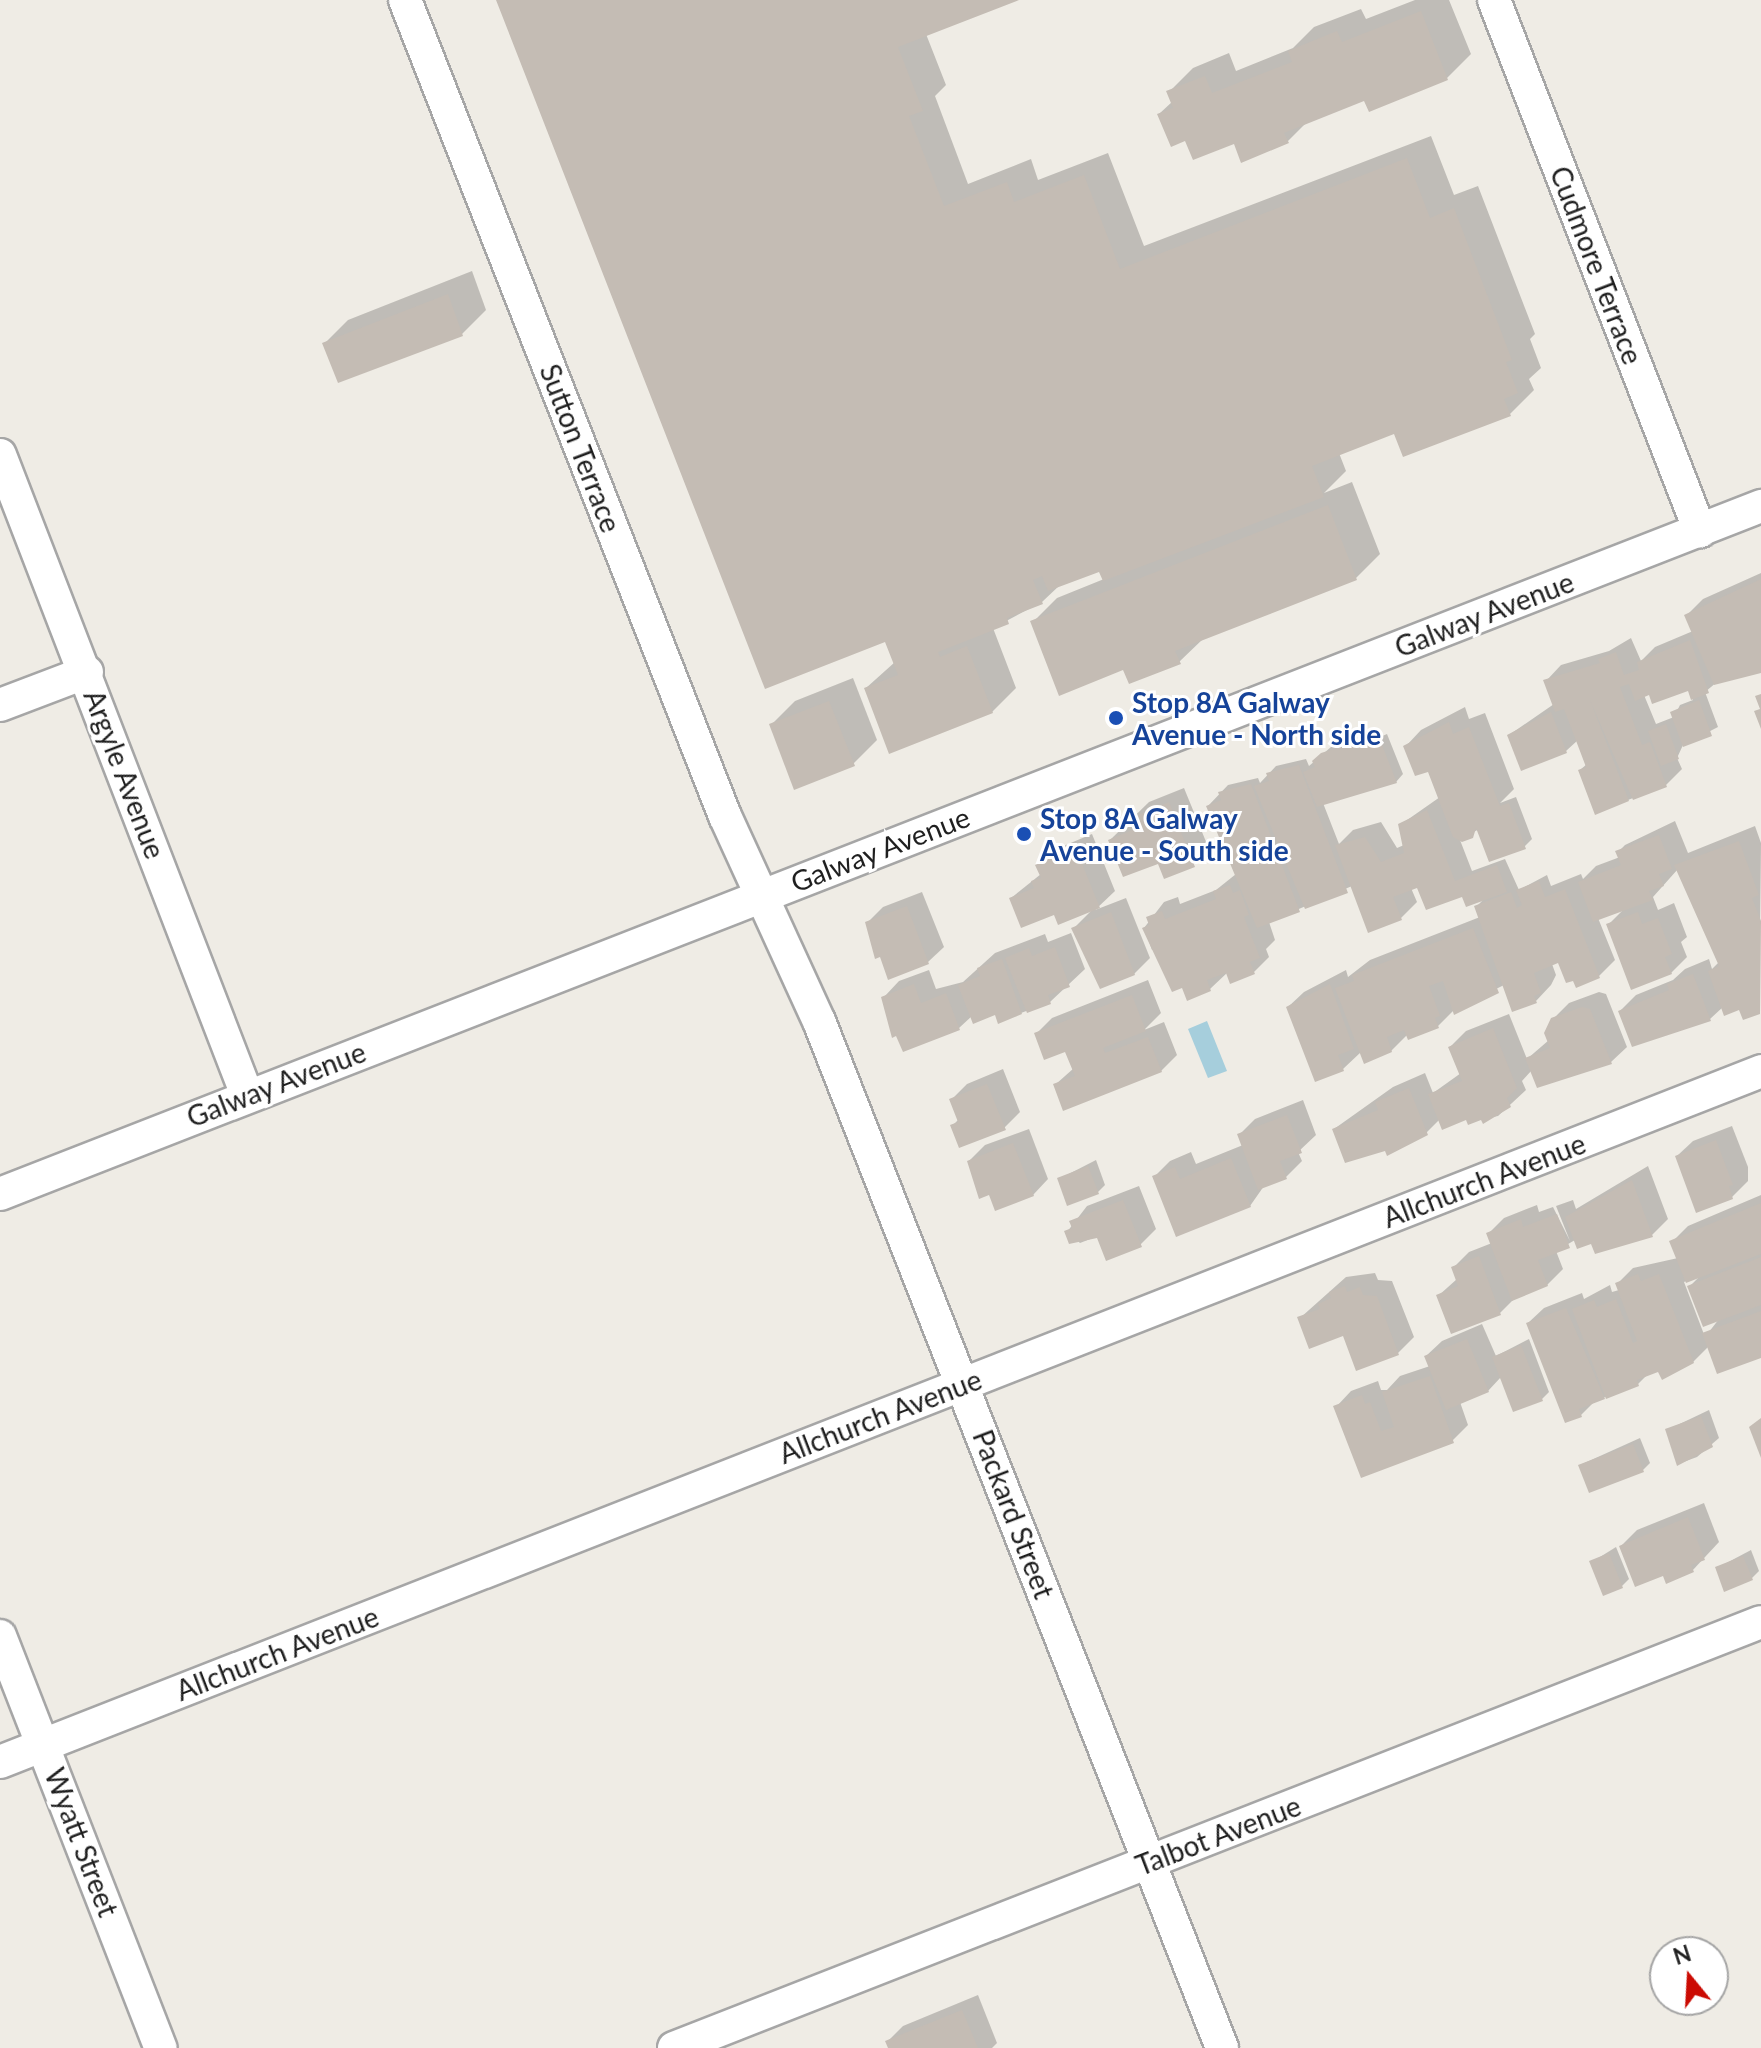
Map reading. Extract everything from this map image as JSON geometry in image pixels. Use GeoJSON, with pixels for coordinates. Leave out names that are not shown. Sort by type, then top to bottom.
{"type":"FeatureCollection","features":[{"type":"Feature","properties":{"kind":"street","name":"Sutton Terrace"},"geometry":{"type":"LineString","coordinates":[[405,0],[725,816],[762,894]]}},
{"type":"Feature","properties":{"kind":"street","name":"Cudmore Terrace"},"geometry":{"type":"LineString","coordinates":[[1494,0],[1700,531]]}},
{"type":"Feature","properties":{"kind":"street","name":"Argyle Avenue"},"geometry":{"type":"LineString","coordinates":[[0,455],[87,672],[247,1095]]}},
{"type":"Feature","properties":{"kind":"street","name":"Galway Avenue"},"geometry":{"type":"LineString","coordinates":[[0,1194],[1761,506]]}},
{"type":"Feature","properties":{"kind":"street"},"geometry":{"type":"LineString","coordinates":[[0,705],[87,672]]}},
{"type":"Feature","properties":{"kind":"street","name":"Packard Street"},"geometry":{"type":"LineString","coordinates":[[762,894],[819,1021],[1222,2048]]}},
{"type":"Feature","properties":{"kind":"street","name":"Allchurch Avenue"},"geometry":{"type":"LineString","coordinates":[[0,1762],[1761,1071]]}},
{"type":"Feature","properties":{"kind":"street","name":"Talbot Avenue"},"geometry":{"type":"LineString","coordinates":[[674,2048],[1761,1622]]}},
{"type":"Feature","properties":{"kind":"street","name":"Wyatt Street"},"geometry":{"type":"LineString","coordinates":[[0,1636],[161,2048]]}},
{"type":"Feature","properties":{"kind":"water"},"geometry":{"type":"Polygon","coordinates":[[[1207,1021],[1227,1071],[1208,1078],[1188,1029],[1207,1021]]]}},
{"type":"Feature","properties":{"kind":"building"},"geometry":{"type":"Polygon","coordinates":[[[496,0],[1019,0],[898,47],[923,111],[909,116],[944,206],[1007,182],[1014,202],[1084,175],[1120,269],[1407,158],[1430,218],[1454,208],[1512,360],[1506,362],[1518,393],[1504,399],[1511,416],[1403,457],[1394,434],[1312,466],[1324,497],[1103,581],[1099,572],[1048,591],[1042,576],[1033,580],[1043,604],[1007,618],[1009,624],[938,652],[940,657],[967,646],[993,713],[889,754],[864,688],[898,675],[885,642],[765,689],[496,0]]]}},
{"type":"Feature","properties":{"kind":"building"},"geometry":{"type":"Polygon","coordinates":[[[1421,11],[1448,80],[1369,112],[1364,101],[1284,133],[1289,143],[1241,163],[1234,144],[1193,160],[1185,141],[1171,147],[1157,114],[1173,108],[1166,91],[1205,76],[1212,93],[1292,62],[1288,51],[1337,31],[1342,42],[1421,11]]]}},
{"type":"Feature","properties":{"kind":"building"},"geometry":{"type":"Polygon","coordinates":[[[448,294],[463,336],[338,383],[322,343],[448,294]]]}},
{"type":"Feature","properties":{"kind":"building"},"geometry":{"type":"Polygon","coordinates":[[[1328,505],[1357,580],[1175,651],[1181,664],[1129,684],[1123,670],[1059,696],[1030,621],[1328,505]]]}},
{"type":"Feature","properties":{"kind":"building"},"geometry":{"type":"Polygon","coordinates":[[[1761,579],[1761,673],[1714,685],[1684,615],[1761,579]]]}},
{"type":"Feature","properties":{"kind":"building"},"geometry":{"type":"Polygon","coordinates":[[[1690,640],[1709,693],[1691,700],[1688,691],[1652,704],[1649,695],[1635,701],[1629,684],[1620,687],[1642,745],[1650,742],[1667,787],[1633,800],[1590,700],[1629,801],[1595,815],[1578,770],[1586,767],[1564,709],[1555,712],[1543,680],[1600,663],[1598,659],[1616,652],[1624,675],[1639,670],[1637,662],[1690,640]]]}},
{"type":"Feature","properties":{"kind":"building"},"geometry":{"type":"Polygon","coordinates":[[[1761,694],[1761,729],[1754,711],[1760,709],[1755,696],[1761,694]]]}},
{"type":"Feature","properties":{"kind":"building"},"geometry":{"type":"Polygon","coordinates":[[[1699,700],[1712,736],[1683,747],[1670,712],[1699,700]]]}},
{"type":"Feature","properties":{"kind":"building"},"geometry":{"type":"Polygon","coordinates":[[[829,701],[855,766],[794,790],[769,724],[829,701]]]}},
{"type":"Feature","properties":{"kind":"building"},"geometry":{"type":"Polygon","coordinates":[[[1551,712],[1567,753],[1521,771],[1507,735],[1551,712]]]}},
{"type":"Feature","properties":{"kind":"building"},"geometry":{"type":"Polygon","coordinates":[[[1449,722],[1453,734],[1469,727],[1500,806],[1509,803],[1526,849],[1489,862],[1476,828],[1473,838],[1462,842],[1453,837],[1428,772],[1415,776],[1403,746],[1449,722]]]}},
{"type":"Feature","properties":{"kind":"building"},"geometry":{"type":"Polygon","coordinates":[[[1666,724],[1679,759],[1661,766],[1648,731],[1666,724]]]}},
{"type":"Feature","properties":{"kind":"building"},"geometry":{"type":"Polygon","coordinates":[[[1363,740],[1365,746],[1380,740],[1397,783],[1317,807],[1303,772],[1315,767],[1312,761],[1321,753],[1363,740]]]}},
{"type":"Feature","properties":{"kind":"building"},"geometry":{"type":"Polygon","coordinates":[[[1299,765],[1348,893],[1305,909],[1254,786],[1269,781],[1266,773],[1299,765]]]}},
{"type":"Feature","properties":{"kind":"building"},"geometry":{"type":"Polygon","coordinates":[[[1251,784],[1300,912],[1257,928],[1206,806],[1221,800],[1218,792],[1251,784]]]}},
{"type":"Feature","properties":{"kind":"building"},"geometry":{"type":"Polygon","coordinates":[[[1169,802],[1195,867],[1164,879],[1158,864],[1123,877],[1108,840],[1135,829],[1131,818],[1169,802]]]}},
{"type":"Feature","properties":{"kind":"building"},"geometry":{"type":"Polygon","coordinates":[[[1427,810],[1455,881],[1497,865],[1507,892],[1466,907],[1462,897],[1426,910],[1417,888],[1393,897],[1402,920],[1368,933],[1335,845],[1365,837],[1381,862],[1404,853],[1398,824],[1427,810]]]}},
{"type":"Feature","properties":{"kind":"building"},"geometry":{"type":"Polygon","coordinates":[[[1659,835],[1672,869],[1659,874],[1664,886],[1649,891],[1653,900],[1593,922],[1578,882],[1621,865],[1615,851],[1659,835]]]}},
{"type":"Feature","properties":{"kind":"building"},"geometry":{"type":"Polygon","coordinates":[[[1739,841],[1759,895],[1752,898],[1761,921],[1760,1014],[1743,1020],[1739,1010],[1724,1016],[1708,971],[1719,966],[1674,865],[1739,841]]]}},
{"type":"Feature","properties":{"kind":"building"},"geometry":{"type":"Polygon","coordinates":[[[1076,849],[1100,908],[1058,925],[1054,915],[1021,928],[1009,898],[1034,888],[1031,881],[1041,878],[1035,865],[1076,849]]]}},
{"type":"Feature","properties":{"kind":"building"},"geometry":{"type":"Polygon","coordinates":[[[1539,881],[1545,897],[1565,889],[1600,978],[1576,988],[1573,981],[1566,983],[1558,963],[1534,973],[1541,993],[1534,996],[1537,1003],[1512,1012],[1474,906],[1511,892],[1517,908],[1522,905],[1516,890],[1539,881]]]}},
{"type":"Feature","properties":{"kind":"building"},"geometry":{"type":"Polygon","coordinates":[[[1230,885],[1233,893],[1240,890],[1249,915],[1244,917],[1260,958],[1250,962],[1255,974],[1230,984],[1226,973],[1207,980],[1211,991],[1187,1001],[1182,988],[1172,992],[1142,928],[1149,925],[1146,917],[1162,911],[1165,919],[1216,899],[1213,891],[1230,885]]]}},
{"type":"Feature","properties":{"kind":"building"},"geometry":{"type":"Polygon","coordinates":[[[907,906],[929,964],[888,980],[880,957],[875,959],[865,922],[907,906]]]}},
{"type":"Feature","properties":{"kind":"building"},"geometry":{"type":"Polygon","coordinates":[[[1111,912],[1135,975],[1100,989],[1071,928],[1111,912]]]}},
{"type":"Feature","properties":{"kind":"building"},"geometry":{"type":"Polygon","coordinates":[[[1638,912],[1642,924],[1658,918],[1672,954],[1665,957],[1672,974],[1631,990],[1606,924],[1638,912]]]}},
{"type":"Feature","properties":{"kind":"building"},"geometry":{"type":"Polygon","coordinates":[[[1473,928],[1499,993],[1454,1015],[1443,981],[1429,986],[1440,1016],[1435,1018],[1439,1028],[1408,1040],[1404,1030],[1387,1037],[1392,1052],[1364,1064],[1335,988],[1354,981],[1352,975],[1473,928]]]}},
{"type":"Feature","properties":{"kind":"building"},"geometry":{"type":"Polygon","coordinates":[[[1055,947],[1070,987],[1048,995],[1051,1004],[1027,1013],[1005,958],[1029,948],[1032,956],[1055,947]]]}},
{"type":"Feature","properties":{"kind":"building"},"geometry":{"type":"Polygon","coordinates":[[[1002,959],[1022,1014],[998,1024],[995,1015],[973,1024],[958,985],[980,976],[977,968],[1002,959]]]}},
{"type":"Feature","properties":{"kind":"building"},"geometry":{"type":"Polygon","coordinates":[[[1693,974],[1711,1021],[1632,1047],[1618,1011],[1669,990],[1667,984],[1693,974]]]}},
{"type":"Feature","properties":{"kind":"building"},"geometry":{"type":"Polygon","coordinates":[[[914,984],[921,1003],[946,993],[960,1030],[903,1052],[896,1036],[892,1038],[881,997],[914,984]]]}},
{"type":"Feature","properties":{"kind":"building"},"geometry":{"type":"Polygon","coordinates":[[[1330,984],[1354,1049],[1338,1055],[1344,1071],[1315,1082],[1286,1007],[1330,984]]]}},
{"type":"Feature","properties":{"kind":"building"},"geometry":{"type":"Polygon","coordinates":[[[1132,995],[1146,1031],[1103,1048],[1105,1053],[1148,1037],[1162,1072],[1063,1111],[1053,1084],[1075,1076],[1065,1052],[1044,1060],[1034,1033],[1132,995]]]}},
{"type":"Feature","properties":{"kind":"building"},"geometry":{"type":"Polygon","coordinates":[[[1582,1007],[1590,1009],[1612,1064],[1537,1088],[1525,1058],[1550,1048],[1544,1033],[1551,1018],[1582,1007]]]}},
{"type":"Feature","properties":{"kind":"building"},"geometry":{"type":"Polygon","coordinates":[[[1493,1028],[1517,1088],[1507,1098],[1511,1107],[1483,1124],[1481,1120],[1468,1125],[1466,1120],[1442,1130],[1428,1094],[1462,1081],[1448,1047],[1493,1028]]]}},
{"type":"Feature","properties":{"kind":"building"},"geometry":{"type":"Polygon","coordinates":[[[987,1084],[1006,1130],[959,1148],[950,1125],[958,1122],[949,1099],[987,1084]]]}},
{"type":"Feature","properties":{"kind":"building"},"geometry":{"type":"Polygon","coordinates":[[[1409,1088],[1428,1135],[1387,1156],[1385,1151],[1345,1163],[1332,1129],[1378,1110],[1375,1102],[1409,1088]]]}},
{"type":"Feature","properties":{"kind":"building"},"geometry":{"type":"Polygon","coordinates":[[[1287,1115],[1302,1153],[1280,1161],[1287,1179],[1258,1190],[1237,1134],[1287,1115]]]}},
{"type":"Feature","properties":{"kind":"building"},"geometry":{"type":"Polygon","coordinates":[[[1716,1140],[1733,1185],[1729,1186],[1733,1199],[1696,1213],[1675,1156],[1716,1140]]]}},
{"type":"Feature","properties":{"kind":"building"},"geometry":{"type":"Polygon","coordinates":[[[1013,1143],[1034,1196],[995,1211],[989,1195],[979,1199],[967,1161],[1013,1143]]]}},
{"type":"Feature","properties":{"kind":"building"},"geometry":{"type":"Polygon","coordinates":[[[1231,1158],[1251,1207],[1176,1237],[1152,1176],[1175,1167],[1180,1179],[1231,1158]]]}},
{"type":"Feature","properties":{"kind":"building"},"geometry":{"type":"Polygon","coordinates":[[[1088,1166],[1099,1194],[1067,1206],[1057,1178],[1088,1166]]]}},
{"type":"Feature","properties":{"kind":"building"},"geometry":{"type":"Polygon","coordinates":[[[1632,1180],[1653,1237],[1595,1254],[1591,1244],[1577,1249],[1565,1217],[1632,1180]]]}},
{"type":"Feature","properties":{"kind":"building"},"geometry":{"type":"Polygon","coordinates":[[[1123,1200],[1142,1247],[1106,1261],[1097,1238],[1069,1244],[1064,1231],[1072,1228],[1069,1221],[1123,1200]]]}},
{"type":"Feature","properties":{"kind":"building"},"geometry":{"type":"Polygon","coordinates":[[[1761,1203],[1761,1254],[1686,1283],[1669,1241],[1761,1203]]]}},
{"type":"Feature","properties":{"kind":"building"},"geometry":{"type":"Polygon","coordinates":[[[1557,1214],[1570,1248],[1538,1260],[1548,1286],[1512,1301],[1486,1233],[1521,1219],[1523,1227],[1557,1214]]]}},
{"type":"Feature","properties":{"kind":"building"},"geometry":{"type":"Polygon","coordinates":[[[1479,1256],[1501,1315],[1451,1334],[1436,1295],[1458,1286],[1451,1267],[1479,1256]]]}},
{"type":"Feature","properties":{"kind":"building"},"geometry":{"type":"Polygon","coordinates":[[[1761,1257],[1761,1305],[1703,1327],[1687,1286],[1761,1257]]]}},
{"type":"Feature","properties":{"kind":"building"},"geometry":{"type":"Polygon","coordinates":[[[1638,1274],[1641,1281],[1659,1274],[1694,1363],[1662,1380],[1658,1372],[1637,1380],[1639,1386],[1606,1399],[1572,1309],[1594,1300],[1597,1307],[1616,1299],[1633,1343],[1637,1341],[1615,1283],[1638,1274]]]}},
{"type":"Feature","properties":{"kind":"building"},"geometry":{"type":"Polygon","coordinates":[[[1345,1286],[1347,1292],[1360,1287],[1363,1295],[1377,1296],[1399,1355],[1356,1371],[1343,1336],[1309,1349],[1297,1317],[1320,1309],[1318,1304],[1331,1298],[1329,1292],[1345,1286]]]}},
{"type":"Feature","properties":{"kind":"building"},"geometry":{"type":"Polygon","coordinates":[[[1566,1308],[1605,1399],[1579,1409],[1582,1417],[1565,1423],[1526,1323],[1566,1308]]]}},
{"type":"Feature","properties":{"kind":"building"},"geometry":{"type":"Polygon","coordinates":[[[1761,1311],[1761,1358],[1717,1374],[1702,1333],[1761,1311]]]}},
{"type":"Feature","properties":{"kind":"building"},"geometry":{"type":"Polygon","coordinates":[[[1467,1339],[1489,1392],[1446,1410],[1424,1356],[1467,1339]]]}},
{"type":"Feature","properties":{"kind":"building"},"geometry":{"type":"Polygon","coordinates":[[[1521,1345],[1543,1401],[1513,1412],[1492,1357],[1521,1345]]]}},
{"type":"Feature","properties":{"kind":"building"},"geometry":{"type":"Polygon","coordinates":[[[1430,1376],[1454,1443],[1361,1478],[1333,1406],[1362,1395],[1365,1404],[1370,1402],[1381,1431],[1394,1427],[1382,1392],[1430,1376]]]}},
{"type":"Feature","properties":{"kind":"building"},"geometry":{"type":"Polygon","coordinates":[[[1701,1416],[1713,1447],[1677,1466],[1665,1429],[1701,1416]]]}},
{"type":"Feature","properties":{"kind":"building"},"geometry":{"type":"Polygon","coordinates":[[[1761,1418],[1761,1458],[1749,1427],[1761,1418]]]}},
{"type":"Feature","properties":{"kind":"building"},"geometry":{"type":"Polygon","coordinates":[[[1633,1444],[1644,1472],[1589,1493],[1578,1465],[1633,1444]]]}},
{"type":"Feature","properties":{"kind":"building"},"geometry":{"type":"Polygon","coordinates":[[[1688,1517],[1705,1560],[1691,1565],[1694,1572],[1666,1584],[1663,1576],[1635,1587],[1619,1546],[1688,1517]]]}},
{"type":"Feature","properties":{"kind":"building"},"geometry":{"type":"Polygon","coordinates":[[[1609,1553],[1623,1588],[1603,1596],[1589,1561],[1609,1553]]]}},
{"type":"Feature","properties":{"kind":"building"},"geometry":{"type":"Polygon","coordinates":[[[1743,1556],[1753,1580],[1724,1592],[1715,1567],[1743,1556]]]}},
{"type":"Feature","properties":{"kind":"building"},"geometry":{"type":"Polygon","coordinates":[[[962,2010],[978,2048],[888,2048],[885,2041],[962,2010]]]}},
{"type":"Feature","properties":{"kind":"place","name":"Stop 8A Galway Avenue - North side"},"geometry":{"type":"Point","coordinates":[1116,718]}},
{"type":"Feature","properties":{"kind":"place","name":"Stop 8A Galway Avenue - South side"},"geometry":{"type":"Point","coordinates":[1024,834]}}]}
